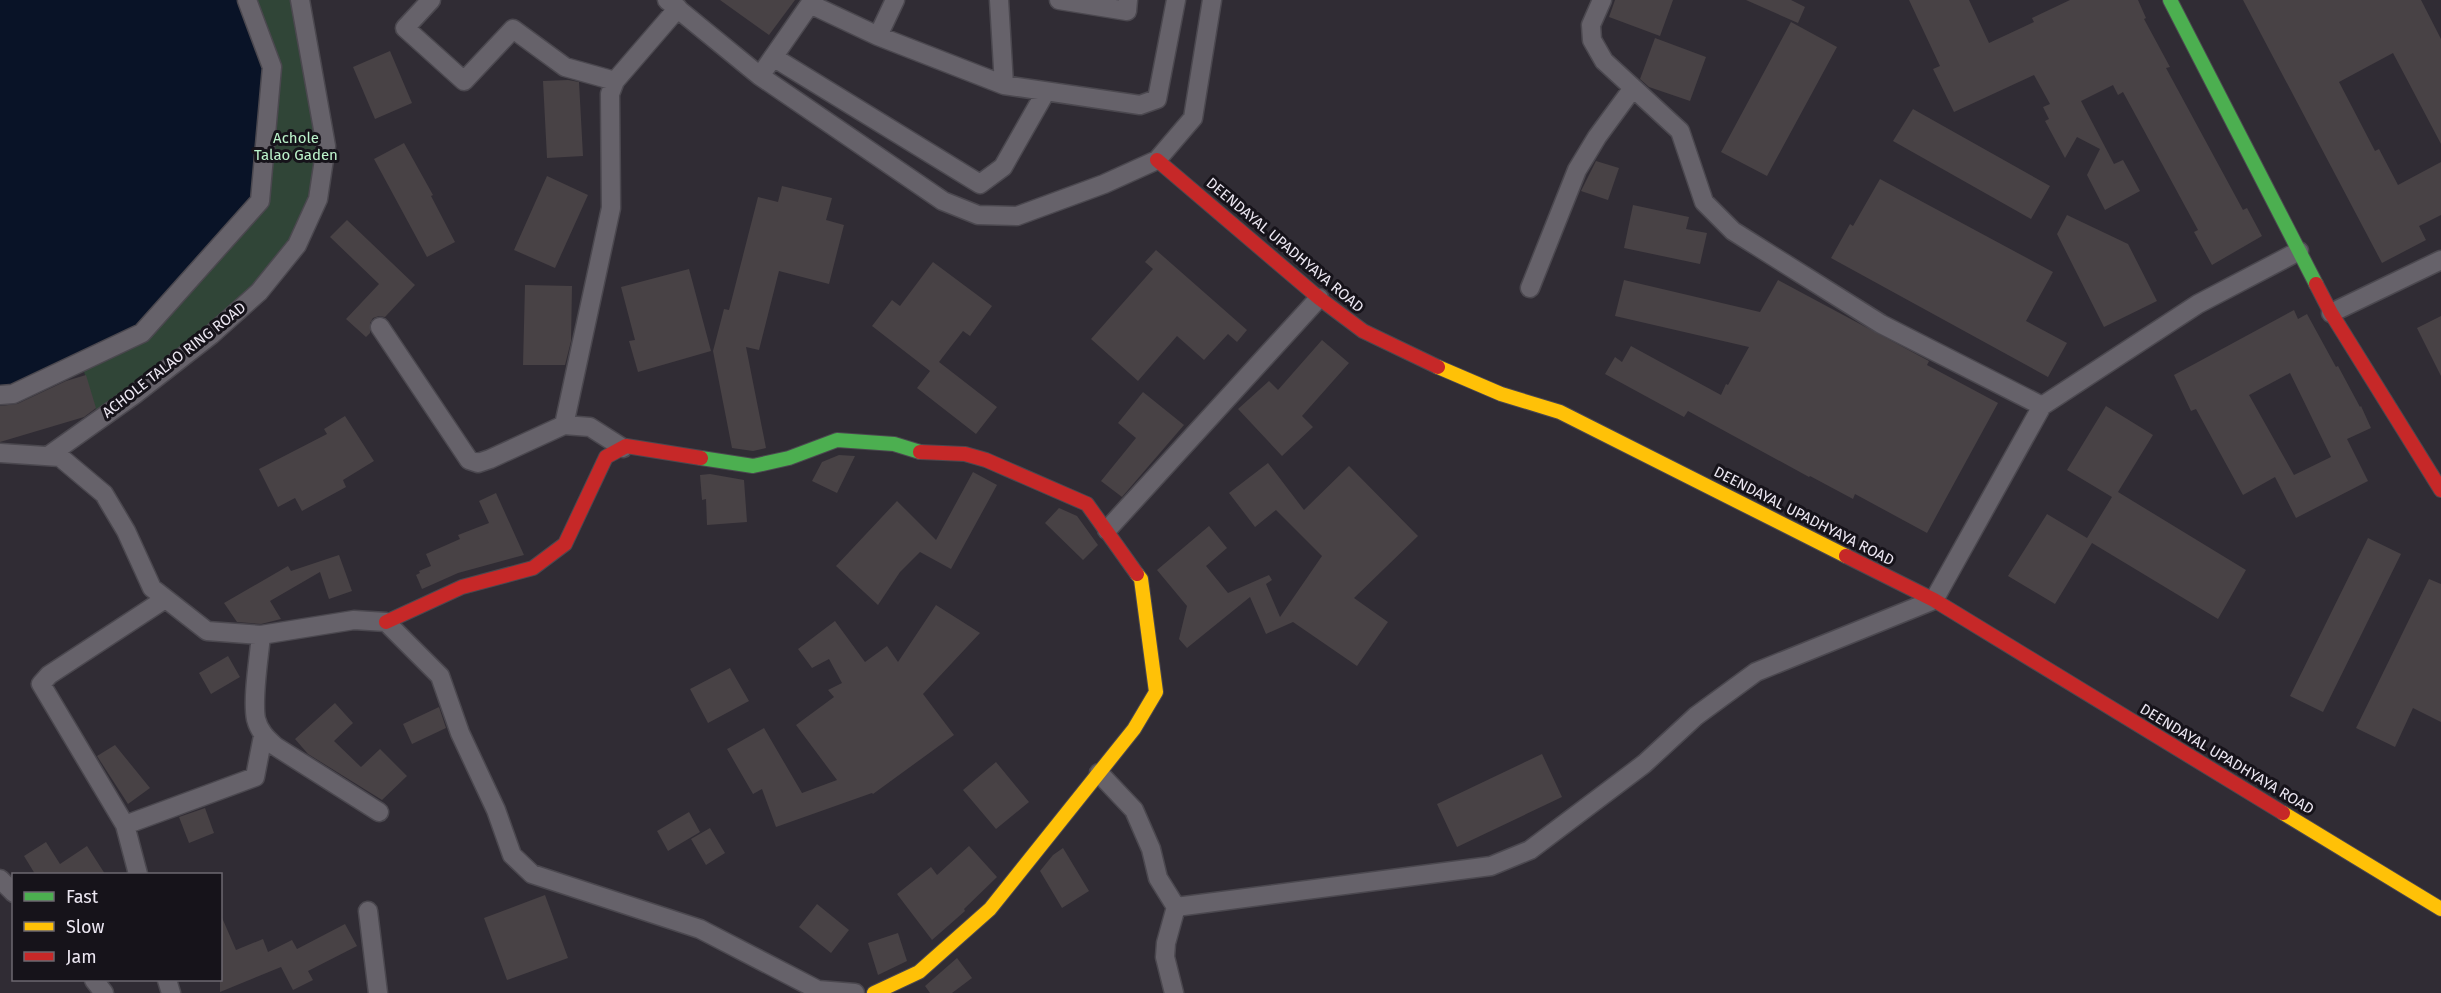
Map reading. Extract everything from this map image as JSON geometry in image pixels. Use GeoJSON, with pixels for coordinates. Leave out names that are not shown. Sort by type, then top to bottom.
{"type":"FeatureCollection","features":[{"type":"Feature","properties":{"kind":"street"},"geometry":{"type":"LineString","coordinates":[[0,395],[13,394],[142,333],[260,201],[272,67],[247,0]]}},
{"type":"Feature","properties":{"kind":"street","name":"ACHOLE TALAO RING ROAD"},"geometry":{"type":"LineString","coordinates":[[48,456],[134,395],[211,335],[259,292],[297,244],[318,199],[326,146],[300,0]]}},
{"type":"Feature","properties":{"kind":"street"},"geometry":{"type":"LineString","coordinates":[[431,0],[405,27],[464,81],[513,29],[565,67],[615,81]]}},
{"type":"Feature","properties":{"kind":"street"},"geometry":{"type":"LineString","coordinates":[[878,36],[896,0]]}},
{"type":"Feature","properties":{"kind":"street"},"geometry":{"type":"LineString","coordinates":[[999,0],[1004,86]]}},
{"type":"Feature","properties":{"kind":"street"},"geometry":{"type":"LineString","coordinates":[[1059,0],[1127,11],[1128,0]]}},
{"type":"Feature","properties":{"kind":"street"},"geometry":{"type":"LineString","coordinates":[[760,76],[810,4],[878,36],[1004,86],[1140,105],[1158,99],[1176,0]]}},
{"type":"Feature","properties":{"kind":"street"},"geometry":{"type":"LineString","coordinates":[[564,425],[611,208],[610,94],[615,81],[673,4],[760,76],[943,201],[978,215],[1017,216],[1104,184],[1157,160],[1193,118],[1212,0]]}},
{"type":"Feature","properties":{"kind":"street"},"geometry":{"type":"LineString","coordinates":[[1602,0],[1591,25],[1592,40],[1604,61],[1680,131],[1704,202],[1733,231],[1881,324],[2042,406]]}},
{"type":"Feature","properties":{"kind":"street"},"geometry":{"type":"LineString","coordinates":[[2170,0],[2331,313],[2441,490]]}},
{"type":"Feature","properties":{"kind":"street"},"geometry":{"type":"LineString","coordinates":[[773,57],[980,184],[1003,167],[1046,93]]}},
{"type":"Feature","properties":{"kind":"street"},"geometry":{"type":"LineString","coordinates":[[1530,288],[1577,170],[1597,137],[1633,88]]}},
{"type":"Feature","properties":{"kind":"street","name":"DEENDAYAL UPADHYAYA ROAD"},"geometry":{"type":"LineString","coordinates":[[1157,160],[1319,298],[1364,332],[1458,377],[1501,394],[1560,412],[1934,600],[2441,909]]}},
{"type":"Feature","properties":{"kind":"street"},"geometry":{"type":"LineString","coordinates":[[1176,907],[1491,866],[1530,850],[1644,764],[1696,716],[1756,672],[1934,600],[2042,406],[2198,304],[2299,251]]}},
{"type":"Feature","properties":{"kind":"street"},"geometry":{"type":"LineString","coordinates":[[2331,313],[2441,260]]}},
{"type":"Feature","properties":{"kind":"street"},"geometry":{"type":"LineString","coordinates":[[1107,530],[1319,298]]}},
{"type":"Feature","properties":{"kind":"street"},"geometry":{"type":"LineString","coordinates":[[380,327],[469,460],[478,463],[490,459],[564,425],[590,427],[623,448]]}},
{"type":"Feature","properties":{"kind":"street"},"geometry":{"type":"LineString","coordinates":[[0,453],[60,457],[104,494],[126,531],[152,588],[207,631],[261,635],[354,620],[386,622],[462,587],[533,568],[565,544],[606,457],[626,446],[753,466],[789,458],[837,440],[894,444],[920,452],[965,454],[986,460],[1087,504],[1141,579],[1156,692],[1134,729],[990,909],[919,972],[874,993]]}},
{"type":"Feature","properties":{"kind":"street"},"geometry":{"type":"LineString","coordinates":[[138,873],[125,825],[41,684],[49,675],[165,599]]}},
{"type":"Feature","properties":{"kind":"street"},"geometry":{"type":"LineString","coordinates":[[386,622],[440,676],[460,733],[496,810],[512,855],[531,874],[700,929],[819,992],[855,993]]}},
{"type":"Feature","properties":{"kind":"street"},"geometry":{"type":"LineString","coordinates":[[261,635],[256,720],[263,736],[379,812]]}},
{"type":"Feature","properties":{"kind":"street"},"geometry":{"type":"LineString","coordinates":[[125,825],[255,777],[263,736]]}},
{"type":"Feature","properties":{"kind":"street"},"geometry":{"type":"LineString","coordinates":[[1099,773],[1134,810],[1151,849],[1158,878],[1176,907],[1166,943],[1166,957],[1174,993]]}},
{"type":"Feature","properties":{"kind":"street"},"geometry":{"type":"LineString","coordinates":[[0,879],[12,891]]}},
{"type":"Feature","properties":{"kind":"street"},"geometry":{"type":"LineString","coordinates":[[368,911],[378,993]]}},
{"type":"Feature","properties":{"kind":"street"},"geometry":{"type":"LineString","coordinates":[[95,981],[105,993]]}},
{"type":"Feature","properties":{"kind":"green space","name":"Achole Talao Gaden"},"geometry":{"type":"Polygon","coordinates":[[[247,0],[300,0],[326,146],[318,199],[259,292],[97,413],[81,362],[247,0]]]}},
{"type":"Feature","properties":{"kind":"water"},"geometry":{"type":"Polygon","coordinates":[[[0,0],[247,0],[272,67],[260,201],[142,333],[0,395],[0,0]]]}},
{"type":"Feature","properties":{"kind":"building"},"geometry":{"type":"Polygon","coordinates":[[[720,0],[795,0],[769,35],[720,0]]]}},
{"type":"Feature","properties":{"kind":"building"},"geometry":{"type":"Polygon","coordinates":[[[1615,0],[1673,0],[1660,36],[1609,17],[1615,0]]]}},
{"type":"Feature","properties":{"kind":"building"},"geometry":{"type":"Polygon","coordinates":[[[1746,0],[1791,0],[1805,7],[1798,23],[1746,0]]]}},
{"type":"Feature","properties":{"kind":"building"},"geometry":{"type":"Polygon","coordinates":[[[1909,0],[1969,0],[1989,43],[2034,22],[2032,18],[2070,0],[2138,0],[2146,18],[2144,19],[2170,67],[2166,68],[2243,210],[2247,208],[2262,236],[2212,265],[2194,232],[2198,230],[2123,92],[2118,95],[2113,85],[2081,101],[2114,164],[2123,160],[2140,191],[2105,210],[2087,175],[2100,149],[2077,137],[2065,158],[2045,121],[2049,119],[2043,107],[2050,104],[2034,75],[1954,112],[1933,69],[1940,66],[1909,0]]]}},
{"type":"Feature","properties":{"kind":"building"},"geometry":{"type":"Polygon","coordinates":[[[2243,0],[2421,0],[2441,39],[2441,144],[2393,53],[2339,82],[2375,151],[2379,149],[2398,185],[2441,162],[2441,215],[2419,226],[2426,240],[2382,263],[2243,0]]]}},
{"type":"Feature","properties":{"kind":"building"},"geometry":{"type":"Polygon","coordinates":[[[1791,22],[1837,47],[1767,176],[1721,152],[1791,22]]]}},
{"type":"Feature","properties":{"kind":"building"},"geometry":{"type":"Polygon","coordinates":[[[1655,38],[1706,57],[1690,101],[1649,87],[1640,79],[1655,38]]]}},
{"type":"Feature","properties":{"kind":"building"},"geometry":{"type":"Polygon","coordinates":[[[390,51],[412,103],[375,119],[353,67],[390,51]]]}},
{"type":"Feature","properties":{"kind":"building"},"geometry":{"type":"Polygon","coordinates":[[[543,81],[579,82],[583,156],[547,158],[543,81]]]}},
{"type":"Feature","properties":{"kind":"building"},"geometry":{"type":"Polygon","coordinates":[[[1913,109],[2050,186],[2031,219],[1893,141],[1913,109]]]}},
{"type":"Feature","properties":{"kind":"building"},"geometry":{"type":"Polygon","coordinates":[[[404,143],[433,195],[431,196],[455,242],[427,257],[374,159],[404,143]]]}},
{"type":"Feature","properties":{"kind":"building"},"geometry":{"type":"Polygon","coordinates":[[[1596,161],[1619,168],[1608,200],[1581,191],[1596,161]]]}},
{"type":"Feature","properties":{"kind":"building"},"geometry":{"type":"Polygon","coordinates":[[[547,176],[588,195],[555,268],[514,250],[547,176]]]}},
{"type":"Feature","properties":{"kind":"building"},"geometry":{"type":"Polygon","coordinates":[[[1880,179],[2053,272],[2026,321],[2067,343],[2048,377],[1831,258],[1850,224],[1853,226],[1880,179]]]}},
{"type":"Feature","properties":{"kind":"building"},"geometry":{"type":"Polygon","coordinates":[[[782,186],[832,198],[826,220],[844,225],[829,284],[779,271],[759,350],[746,347],[766,448],[753,451],[732,448],[713,351],[724,309],[729,310],[758,197],[778,202],[782,186]]]}},
{"type":"Feature","properties":{"kind":"building"},"geometry":{"type":"Polygon","coordinates":[[[1633,205],[1689,217],[1686,229],[1707,233],[1700,264],[1624,248],[1633,205]]]}},
{"type":"Feature","properties":{"kind":"building"},"geometry":{"type":"Polygon","coordinates":[[[2067,215],[2128,244],[2157,301],[2104,327],[2057,234],[2067,215]]]}},
{"type":"Feature","properties":{"kind":"building"},"geometry":{"type":"Polygon","coordinates":[[[347,220],[415,285],[385,317],[373,318],[370,323],[370,333],[366,337],[346,319],[379,284],[330,237],[347,220]]]}},
{"type":"Feature","properties":{"kind":"building"},"geometry":{"type":"Polygon","coordinates":[[[1156,250],[1247,330],[1237,342],[1228,334],[1204,360],[1177,336],[1138,381],[1091,339],[1153,269],[1145,262],[1156,250]]]}},
{"type":"Feature","properties":{"kind":"building"},"geometry":{"type":"Polygon","coordinates":[[[933,262],[992,306],[970,336],[963,331],[939,362],[997,407],[976,434],[917,388],[930,371],[872,326],[892,300],[900,306],[933,262]]]}},
{"type":"Feature","properties":{"kind":"building"},"geometry":{"type":"Polygon","coordinates":[[[689,269],[711,351],[638,372],[629,341],[635,340],[621,287],[689,269]]]}},
{"type":"Feature","properties":{"kind":"building"},"geometry":{"type":"Polygon","coordinates":[[[1624,280],[1760,312],[1778,280],[1929,361],[1927,365],[1998,403],[1927,533],[1855,494],[1853,499],[1809,477],[1688,411],[1684,417],[1605,374],[1615,357],[1622,362],[1631,346],[1721,395],[1749,347],[1615,316],[1624,280]]]}},
{"type":"Feature","properties":{"kind":"building"},"geometry":{"type":"Polygon","coordinates":[[[525,285],[572,286],[571,341],[565,365],[523,365],[525,285]]]}},
{"type":"Feature","properties":{"kind":"building"},"geometry":{"type":"Polygon","coordinates":[[[2294,310],[2298,319],[2307,314],[2336,367],[2338,366],[2361,406],[2371,428],[2347,439],[2368,481],[2296,518],[2275,477],[2243,495],[2196,409],[2191,411],[2174,375],[2294,310]],[[2290,373],[2249,395],[2294,475],[2331,457],[2290,373]]]}},
{"type":"Feature","properties":{"kind":"building"},"geometry":{"type":"Polygon","coordinates":[[[2441,316],[2441,376],[2417,328],[2441,316]]]}},
{"type":"Feature","properties":{"kind":"building"},"geometry":{"type":"Polygon","coordinates":[[[1322,340],[1349,363],[1302,416],[1313,427],[1282,456],[1238,409],[1269,381],[1278,390],[1322,340]]]}},
{"type":"Feature","properties":{"kind":"building"},"geometry":{"type":"Polygon","coordinates":[[[86,375],[96,408],[84,417],[0,442],[0,406],[17,404],[66,381],[86,375]]]}},
{"type":"Feature","properties":{"kind":"building"},"geometry":{"type":"Polygon","coordinates":[[[1143,392],[1184,425],[1122,497],[1101,481],[1136,438],[1118,423],[1143,392]]]}},
{"type":"Feature","properties":{"kind":"building"},"geometry":{"type":"Polygon","coordinates":[[[2106,406],[2153,435],[2118,492],[2246,570],[2218,619],[2092,543],[2055,604],[2008,576],[2047,514],[2087,538],[2112,497],[2067,470],[2106,406]]]}},
{"type":"Feature","properties":{"kind":"building"},"geometry":{"type":"Polygon","coordinates":[[[345,416],[374,461],[343,480],[346,487],[302,511],[295,498],[278,507],[259,469],[327,434],[324,429],[345,416]]]}},
{"type":"Feature","properties":{"kind":"building"},"geometry":{"type":"Polygon","coordinates":[[[839,455],[855,456],[837,493],[812,481],[822,462],[839,455]]]}},
{"type":"Feature","properties":{"kind":"building"},"geometry":{"type":"Polygon","coordinates":[[[1268,463],[1304,510],[1349,466],[1418,536],[1354,598],[1388,622],[1357,666],[1293,622],[1266,634],[1250,597],[1187,648],[1179,639],[1187,606],[1157,570],[1209,526],[1227,548],[1206,566],[1228,593],[1269,575],[1272,580],[1266,584],[1280,617],[1322,556],[1276,510],[1255,527],[1229,493],[1268,463]]]}},
{"type":"Feature","properties":{"kind":"building"},"geometry":{"type":"Polygon","coordinates":[[[973,472],[997,485],[951,569],[920,552],[900,572],[878,605],[836,566],[897,501],[936,540],[973,472]]]}},
{"type":"Feature","properties":{"kind":"building"},"geometry":{"type":"Polygon","coordinates":[[[710,474],[744,480],[747,522],[707,525],[706,499],[702,500],[700,475],[710,474]]]}},
{"type":"Feature","properties":{"kind":"building"},"geometry":{"type":"Polygon","coordinates":[[[496,493],[524,555],[458,573],[422,589],[416,575],[420,573],[419,571],[431,566],[426,554],[460,539],[458,535],[489,523],[479,501],[496,493]]]}},
{"type":"Feature","properties":{"kind":"building"},"geometry":{"type":"Polygon","coordinates":[[[1059,508],[1077,516],[1098,545],[1083,560],[1045,523],[1059,508]]]}},
{"type":"Feature","properties":{"kind":"building"},"geometry":{"type":"Polygon","coordinates":[[[2368,538],[2401,554],[2323,712],[2290,696],[2368,538]]]}},
{"type":"Feature","properties":{"kind":"building"},"geometry":{"type":"Polygon","coordinates":[[[339,555],[352,591],[329,599],[320,572],[270,601],[281,619],[261,624],[237,622],[224,603],[288,566],[291,571],[339,555]]]}},
{"type":"Feature","properties":{"kind":"building"},"geometry":{"type":"Polygon","coordinates":[[[2429,579],[2441,584],[2441,722],[2413,708],[2395,747],[2356,728],[2429,579]]]}},
{"type":"Feature","properties":{"kind":"building"},"geometry":{"type":"Polygon","coordinates":[[[936,605],[980,633],[923,694],[954,735],[873,794],[776,827],[762,789],[753,794],[727,749],[764,728],[802,793],[837,780],[796,725],[834,697],[828,690],[842,683],[829,659],[812,668],[798,649],[835,621],[865,662],[887,646],[898,662],[936,605]]]}},
{"type":"Feature","properties":{"kind":"building"},"geometry":{"type":"Polygon","coordinates":[[[228,656],[240,677],[211,694],[199,673],[228,656]]]}},
{"type":"Feature","properties":{"kind":"building"},"geometry":{"type":"Polygon","coordinates":[[[730,668],[749,701],[708,723],[690,689],[730,668]]]}},
{"type":"Feature","properties":{"kind":"building"},"geometry":{"type":"Polygon","coordinates":[[[335,703],[353,723],[334,741],[361,767],[380,749],[407,776],[382,800],[308,754],[295,739],[335,703]]]}},
{"type":"Feature","properties":{"kind":"building"},"geometry":{"type":"Polygon","coordinates":[[[439,707],[446,728],[412,744],[403,724],[439,707]]]}},
{"type":"Feature","properties":{"kind":"building"},"geometry":{"type":"Polygon","coordinates":[[[115,745],[150,788],[128,804],[97,756],[115,745]]]}},
{"type":"Feature","properties":{"kind":"building"},"geometry":{"type":"Polygon","coordinates":[[[1542,754],[1562,797],[1457,847],[1437,804],[1542,754]]]}},
{"type":"Feature","properties":{"kind":"building"},"geometry":{"type":"Polygon","coordinates":[[[996,762],[1029,802],[996,829],[963,790],[996,762]]]}},
{"type":"Feature","properties":{"kind":"building"},"geometry":{"type":"Polygon","coordinates":[[[205,808],[214,833],[189,843],[179,817],[205,808]]]}},
{"type":"Feature","properties":{"kind":"building"},"geometry":{"type":"Polygon","coordinates":[[[689,812],[700,832],[668,851],[657,831],[689,812]]]}},
{"type":"Feature","properties":{"kind":"building"},"geometry":{"type":"Polygon","coordinates":[[[710,828],[725,853],[706,865],[691,839],[710,828]]]}},
{"type":"Feature","properties":{"kind":"building"},"geometry":{"type":"Polygon","coordinates":[[[46,842],[60,864],[87,846],[104,873],[34,873],[24,856],[46,842]]]}},
{"type":"Feature","properties":{"kind":"building"},"geometry":{"type":"Polygon","coordinates":[[[969,846],[997,877],[964,909],[965,911],[932,940],[897,894],[931,867],[937,875],[969,846]]]}},
{"type":"Feature","properties":{"kind":"building"},"geometry":{"type":"Polygon","coordinates":[[[1063,848],[1089,891],[1062,908],[1040,871],[1053,855],[1063,848]]]}},
{"type":"Feature","properties":{"kind":"building"},"geometry":{"type":"Polygon","coordinates":[[[545,895],[568,958],[507,980],[484,918],[545,895]]]}},
{"type":"Feature","properties":{"kind":"building"},"geometry":{"type":"Polygon","coordinates":[[[817,904],[849,930],[831,953],[799,927],[817,904]]]}},
{"type":"Feature","properties":{"kind":"building"},"geometry":{"type":"Polygon","coordinates":[[[222,918],[236,950],[263,939],[268,952],[292,940],[297,949],[345,924],[357,946],[308,971],[313,980],[293,990],[281,967],[220,992],[222,918]]]}},
{"type":"Feature","properties":{"kind":"building"},"geometry":{"type":"Polygon","coordinates":[[[898,933],[907,961],[878,975],[868,943],[898,933]]]}},
{"type":"Feature","properties":{"kind":"building"},"geometry":{"type":"Polygon","coordinates":[[[957,958],[972,978],[952,993],[930,993],[925,986],[957,958]]]}},
{"type":"Feature","properties":{"kind":"traffic: fast"},"geometry":{"type":"LineString","coordinates":[[2170,0],[2316,284]]}},
{"type":"Feature","properties":{"kind":"traffic: fast"},"geometry":{"type":"LineString","coordinates":[[701,458],[753,466],[789,458],[837,440],[894,444],[920,452]]}},
{"type":"Feature","properties":{"kind":"traffic: slow"},"geometry":{"type":"LineString","coordinates":[[1438,367],[1501,394],[1560,412],[1846,556]]}},
{"type":"Feature","properties":{"kind":"traffic: slow"},"geometry":{"type":"LineString","coordinates":[[874,993],[919,972],[990,909],[1134,729],[1156,692],[1141,579],[1137,574]]}},
{"type":"Feature","properties":{"kind":"traffic: slow"},"geometry":{"type":"LineString","coordinates":[[2283,813],[2441,909]]}},
{"type":"Feature","properties":{"kind":"traffic: jam"},"geometry":{"type":"LineString","coordinates":[[1157,160],[1319,298],[1363,331],[1438,367]]}},
{"type":"Feature","properties":{"kind":"traffic: jam"},"geometry":{"type":"LineString","coordinates":[[2316,284],[2331,313],[2441,490]]}},
{"type":"Feature","properties":{"kind":"traffic: jam"},"geometry":{"type":"LineString","coordinates":[[386,622],[462,587],[533,568],[565,544],[606,457],[626,446],[701,458]]}},
{"type":"Feature","properties":{"kind":"traffic: jam"},"geometry":{"type":"LineString","coordinates":[[920,452],[965,454],[986,460],[1087,504],[1137,574]]}},
{"type":"Feature","properties":{"kind":"traffic: jam"},"geometry":{"type":"LineString","coordinates":[[1846,556],[1934,600],[2283,813]]}}]}
